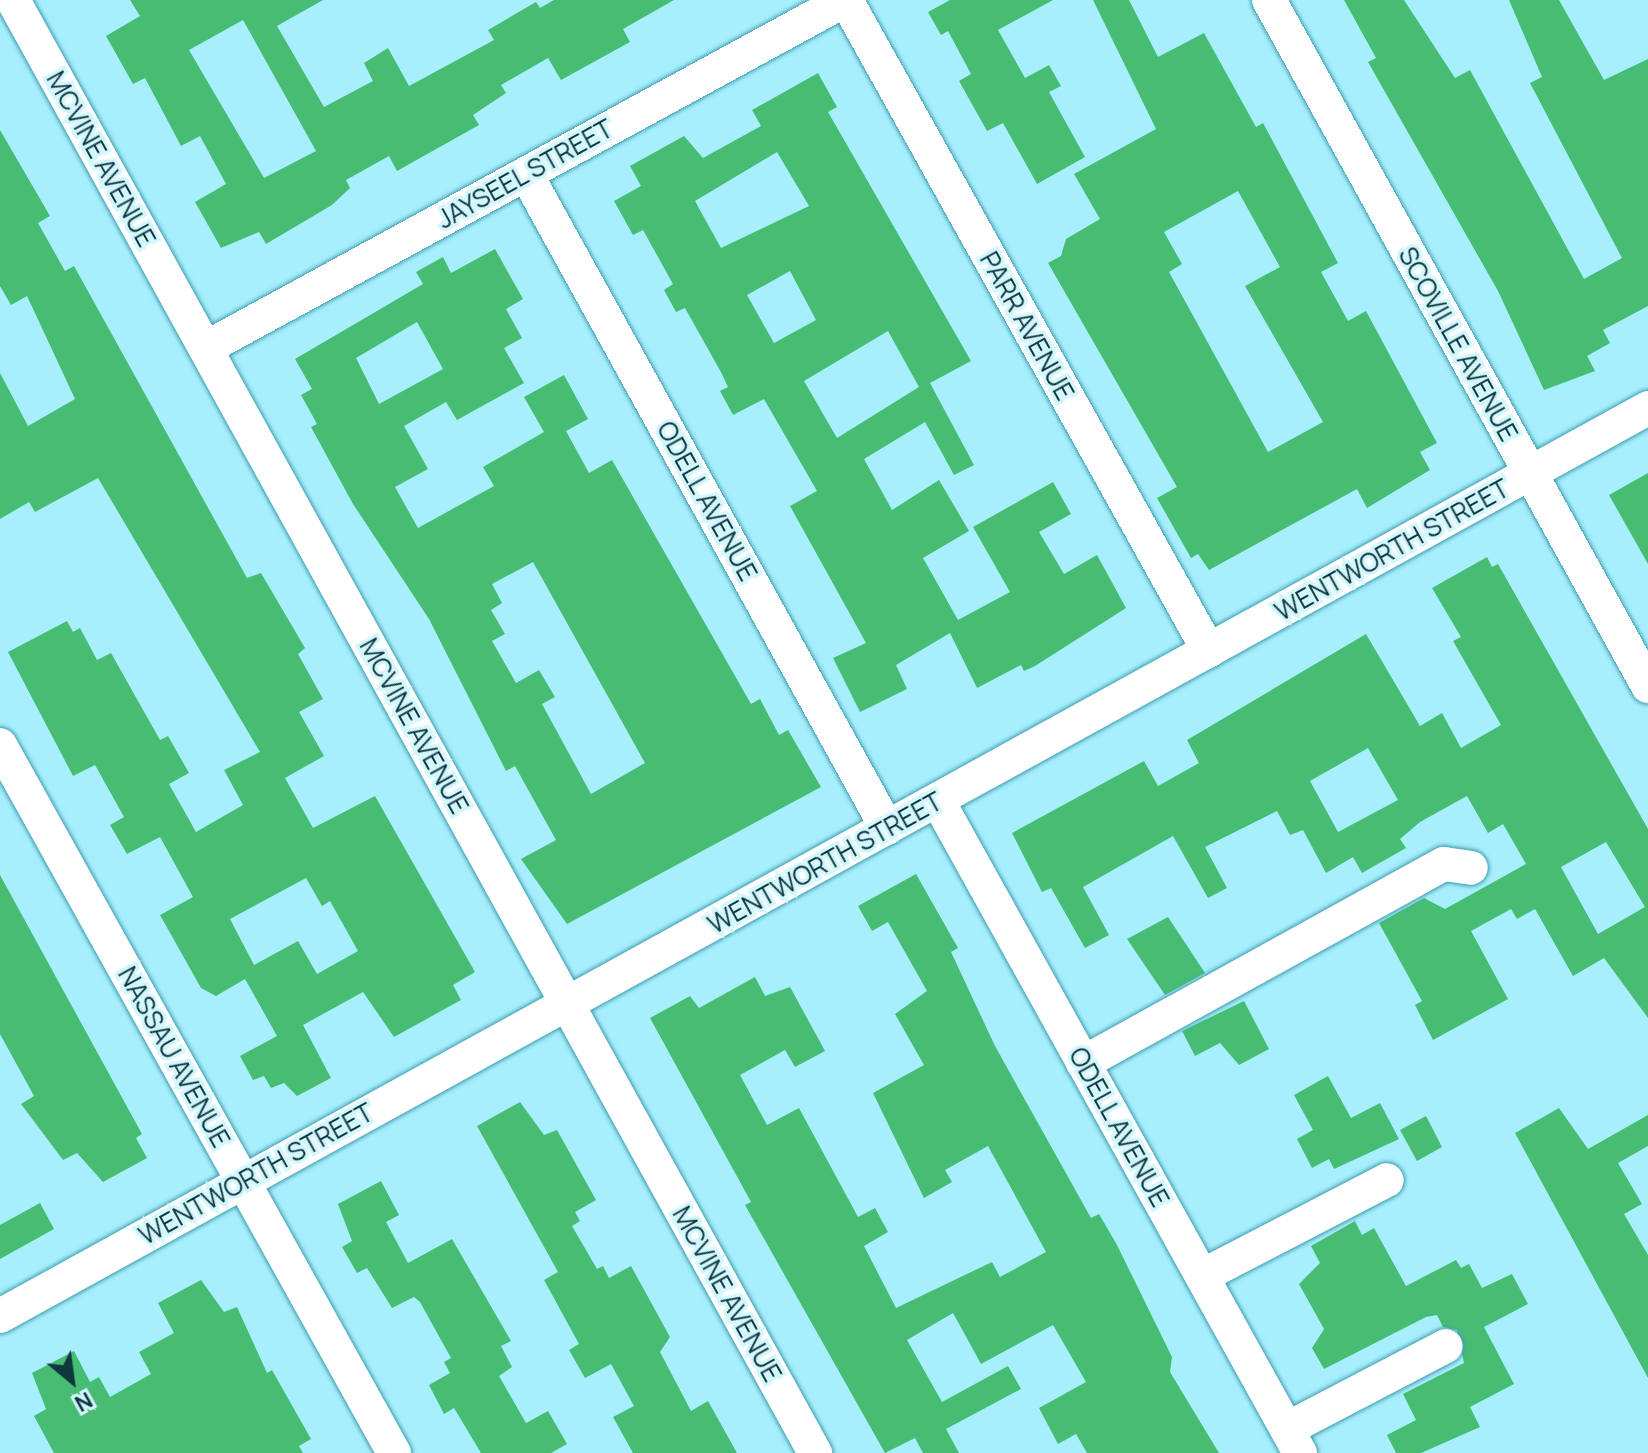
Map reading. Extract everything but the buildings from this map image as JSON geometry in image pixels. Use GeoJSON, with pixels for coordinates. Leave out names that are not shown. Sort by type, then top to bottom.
{"type":"FeatureCollection","features":[{"type":"Feature","properties":{"kind":"street","name":"MCVINE AVENUE"},"geometry":{"type":"LineString","coordinates":[[13,0],[815,1453]]}},
{"type":"Feature","properties":{"kind":"street","name":"JAYSEEL STREET"},"geometry":{"type":"LineString","coordinates":[[206,348],[845,0]]}},
{"type":"Feature","properties":{"kind":"street","name":"PARR AVENUE"},"geometry":{"type":"LineString","coordinates":[[845,0],[1209,651]]}},
{"type":"Feature","properties":{"kind":"street","name":"SCOVILLE AVENUE"},"geometry":{"type":"LineString","coordinates":[[1269,0],[1648,686]]}},
{"type":"Feature","properties":{"kind":"street","name":"ODELL AVENUE"},"geometry":{"type":"LineString","coordinates":[[526,174],[887,828]]}},
{"type":"Feature","properties":{"kind":"street","name":"WENTWORTH STREET"},"geometry":{"type":"LineString","coordinates":[[0,1316],[1648,408]]}},
{"type":"Feature","properties":{"kind":"street","name":"NASSAU AVENUE"},"geometry":{"type":"LineString","coordinates":[[0,745],[394,1453]]}},
{"type":"Feature","properties":{"kind":"street","name":"ODELL AVENUE"},"geometry":{"type":"LineString","coordinates":[[938,801],[1294,1441]]}},
{"type":"Feature","properties":{"kind":"street"},"geometry":{"type":"LineString","coordinates":[[1083,1063],[1432,871],[1471,868]]}},
{"type":"Feature","properties":{"kind":"street"},"geometry":{"type":"LineString","coordinates":[[1202,1276],[1387,1180]]}},
{"type":"Feature","properties":{"kind":"street"},"geometry":{"type":"LineString","coordinates":[[1294,1441],[1446,1346]]}}]}
